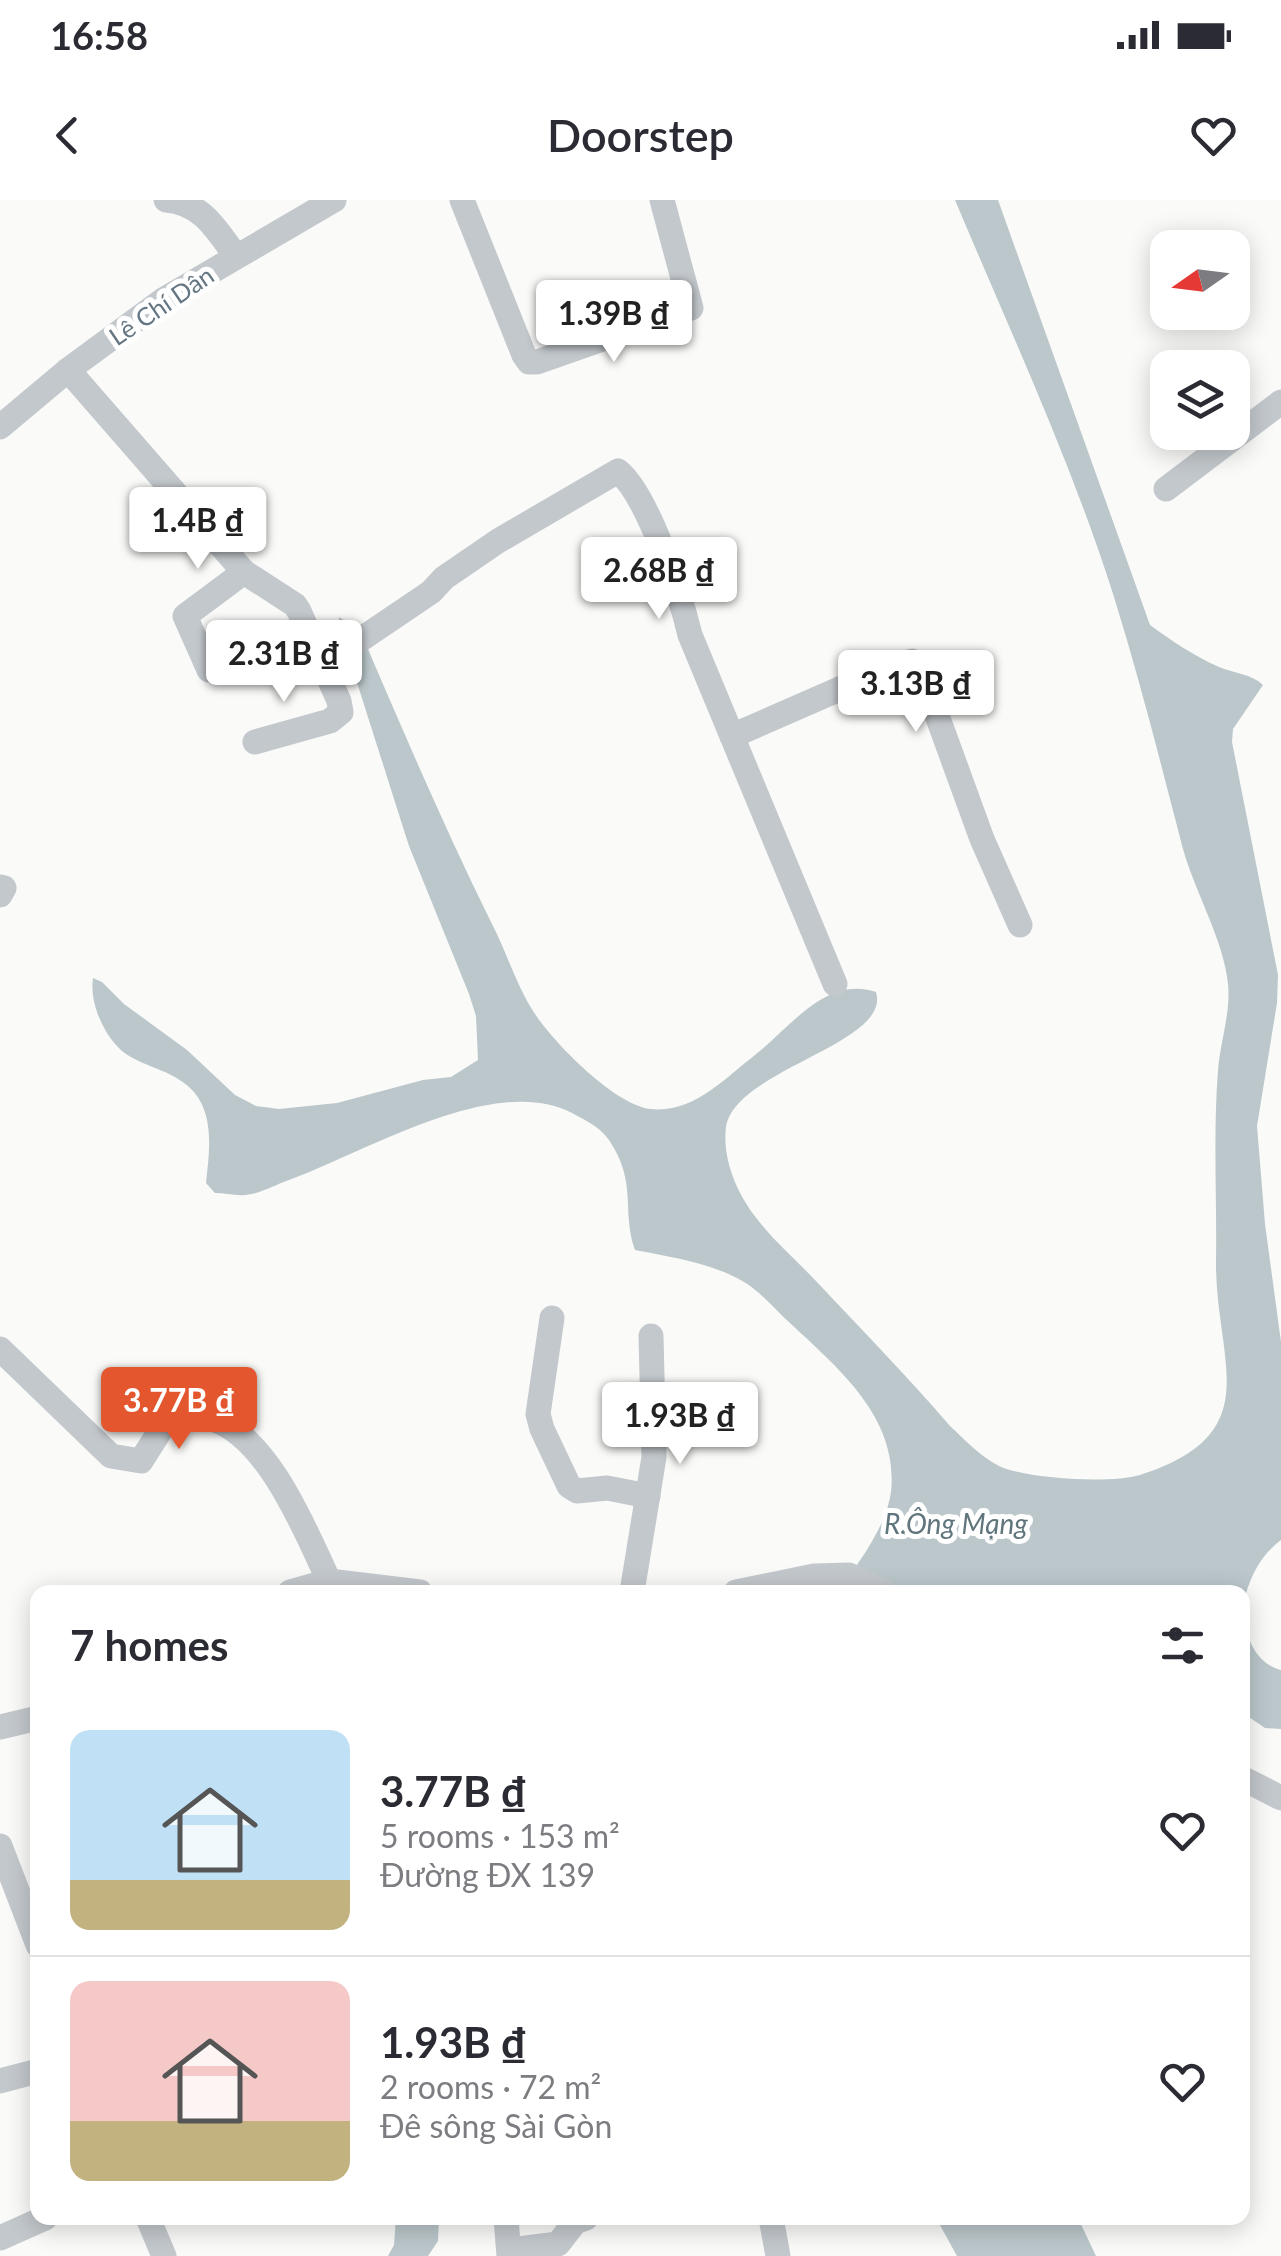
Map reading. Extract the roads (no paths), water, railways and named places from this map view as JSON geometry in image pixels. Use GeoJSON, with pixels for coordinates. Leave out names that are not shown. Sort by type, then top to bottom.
{"type":"FeatureCollection","features":[{"type":"Feature","properties":{"kind":"street"},"geometry":{"type":"LineString","coordinates":[[166,200],[181,201],[208,218],[235,256]]}},
{"type":"Feature","properties":{"kind":"street","name":"Lê Chí Dân"},"geometry":{"type":"LineString","coordinates":[[0,426],[163,300],[334,200]]}},
{"type":"Feature","properties":{"kind":"street"},"geometry":{"type":"LineString","coordinates":[[462,200],[529,362],[691,308],[662,200]]}},
{"type":"Feature","properties":{"kind":"street"},"geometry":{"type":"LineString","coordinates":[[68,370],[244,572],[294,604],[332,658],[340,712],[330,722],[254,742]]}},
{"type":"Feature","properties":{"kind":"street"},"geometry":{"type":"LineString","coordinates":[[1166,490],[1281,402]]}},
{"type":"Feature","properties":{"kind":"street"},"geometry":{"type":"LineString","coordinates":[[332,658],[431,592],[444,578],[498,541],[618,471],[629,480],[642,504],[684,608],[690,635],[835,984]]}},
{"type":"Feature","properties":{"kind":"street"},"geometry":{"type":"LineString","coordinates":[[209,670],[186,616],[244,572]]}},
{"type":"Feature","properties":{"kind":"street"},"geometry":{"type":"LineString","coordinates":[[732,736],[912,661],[918,666],[982,839],[1020,925]]}},
{"type":"Feature","properties":{"kind":"street"},"geometry":{"type":"LineString","coordinates":[[0,887],[4,888],[0,896]]}},
{"type":"Feature","properties":{"kind":"street"},"geometry":{"type":"LineString","coordinates":[[552,1318],[538,1414],[570,1486],[578,1491],[606,1488],[648,1496]]}},
{"type":"Feature","properties":{"kind":"street"},"geometry":{"type":"LineString","coordinates":[[633,1585],[654,1457],[651,1336]]}},
{"type":"Feature","properties":{"kind":"street"},"geometry":{"type":"LineString","coordinates":[[0,1349],[112,1456],[126,1461],[141,1461],[165,1423],[210,1418],[232,1430],[263,1458],[289,1497],[329,1581]]}},
{"type":"Feature","properties":{"kind":"street"},"geometry":{"type":"LineString","coordinates":[[770,1585],[814,1576],[848,1575],[869,1585]]}},
{"type":"Feature","properties":{"kind":"street"},"geometry":{"type":"LineString","coordinates":[[315,1585],[329,1581],[362,1585]]}},
{"type":"Feature","properties":{"kind":"street"},"geometry":{"type":"LineString","coordinates":[[0,1727],[30,1720]]}},
{"type":"Feature","properties":{"kind":"street"},"geometry":{"type":"LineString","coordinates":[[1250,1782],[1281,1798]]}},
{"type":"Feature","properties":{"kind":"street"},"geometry":{"type":"LineString","coordinates":[[0,1846],[30,1925]]}},
{"type":"Feature","properties":{"kind":"street"},"geometry":{"type":"LineString","coordinates":[[0,2081],[30,2073]]}},
{"type":"Feature","properties":{"kind":"street"},"geometry":{"type":"LineString","coordinates":[[0,2238],[30,2225]]}},
{"type":"Feature","properties":{"kind":"street"},"geometry":{"type":"LineString","coordinates":[[151,2225],[164,2256]]}},
{"type":"Feature","properties":{"kind":"street"},"geometry":{"type":"LineString","coordinates":[[507,2225],[509,2253],[558,2244],[574,2225]]}},
{"type":"Feature","properties":{"kind":"street"},"geometry":{"type":"LineString","coordinates":[[771,2225],[778,2256]]}},
{"type":"Feature","properties":{"kind":"water","name":"R.Ông Mạng"},"geometry":{"type":"Polygon","coordinates":[[[955,200],[998,200],[1150,625],[1201,658],[1263,685],[1233,729],[1232,742],[1278,975],[1257,1126],[1281,1342],[1281,1540],[1256,1568],[1249,1585],[843,1585],[870,1545],[891,1492],[891,1465],[875,1418],[846,1377],[750,1286],[705,1265],[635,1250],[623,1170],[609,1140],[597,1128],[572,1113],[541,1103],[506,1102],[430,1121],[256,1193],[215,1193],[206,1183],[209,1136],[201,1102],[179,1079],[134,1059],[118,1047],[105,1030],[92,988],[93,978],[102,982],[124,1004],[187,1050],[235,1095],[256,1106],[279,1109],[337,1103],[423,1080],[451,1077],[478,1060],[476,1016],[409,846],[339,617],[361,633],[529,1004],[571,1056],[603,1085],[636,1105],[666,1109],[694,1100],[720,1084],[825,997],[858,989],[876,992],[875,1010],[861,1027],[755,1089],[736,1107],[726,1127],[726,1151],[737,1187],[750,1209],[950,1426],[992,1462],[1048,1477],[1090,1480],[1140,1475],[1181,1458],[1207,1438],[1221,1415],[1226,1390],[1216,1261],[1215,1142],[1228,984],[1215,934],[1183,849],[1114,597],[1039,397],[955,200]]]}},
{"type":"Feature","properties":{"kind":"water"},"geometry":{"type":"Polygon","coordinates":[[[1250,1639],[1265,1662],[1281,1670],[1281,1729],[1265,1728],[1250,1718],[1250,1639]]]}},
{"type":"Feature","properties":{"kind":"water"},"geometry":{"type":"Polygon","coordinates":[[[395,2225],[439,2225],[438,2241],[428,2256],[388,2256],[394,2245],[395,2225]]]}},
{"type":"Feature","properties":{"kind":"water"},"geometry":{"type":"Polygon","coordinates":[[[940,2225],[1081,2225],[1096,2256],[957,2256],[940,2225]]]}}]}
